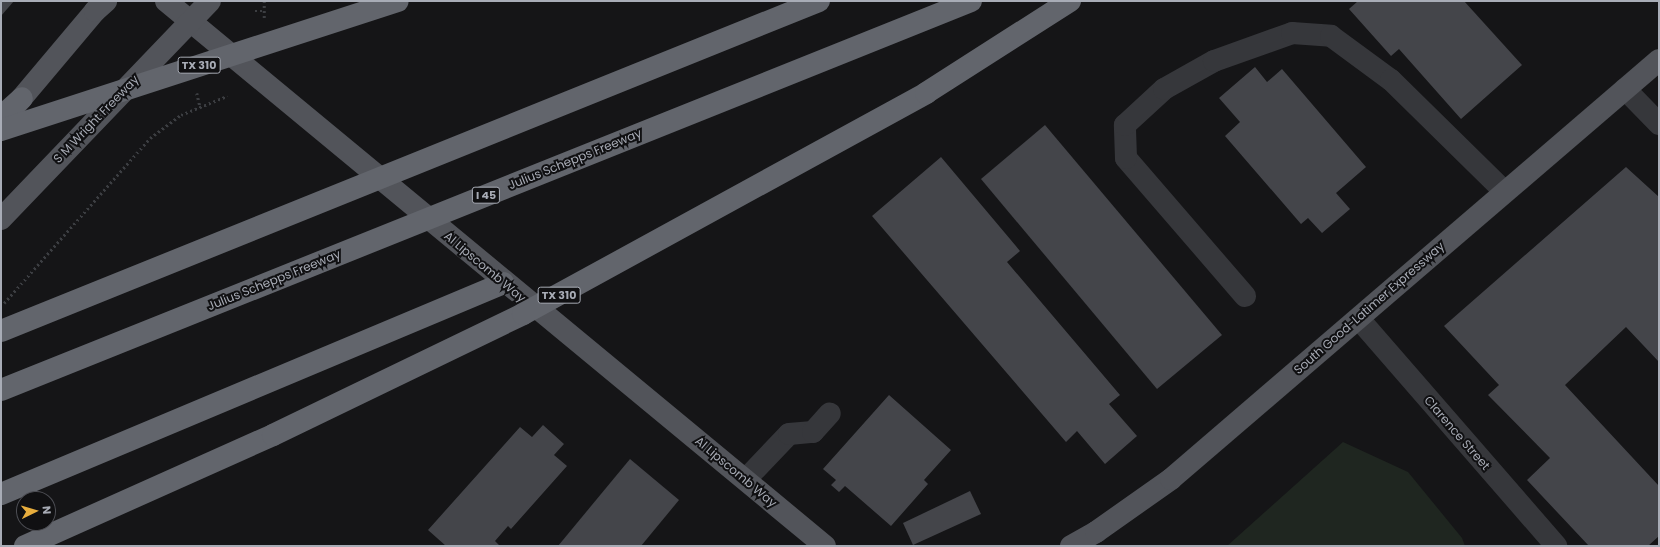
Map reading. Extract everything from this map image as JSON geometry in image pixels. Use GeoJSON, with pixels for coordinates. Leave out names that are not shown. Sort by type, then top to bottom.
{"type":"FeatureCollection","features":[{"type":"Feature","properties":{"kind":"highway","name":"TX 310"},"geometry":{"type":"LineString","coordinates":[[1,130],[398,1]]}},
{"type":"Feature","properties":{"kind":"highway"},"geometry":{"type":"LineString","coordinates":[[1,331],[819,1]]}},
{"type":"Feature","properties":{"kind":"highway","name":"Julius Schepps Freeway"},"geometry":{"type":"LineString","coordinates":[[1,390],[971,1]]}},
{"type":"Feature","properties":{"kind":"highway","name":"TX 310"},"geometry":{"type":"LineString","coordinates":[[25,546],[273,435],[523,314],[926,93],[1070,1]]}},
{"type":"Feature","properties":{"kind":"highway"},"geometry":{"type":"LineString","coordinates":[[1,117],[22,98]]}},
{"type":"Feature","properties":{"kind":"highway"},"geometry":{"type":"LineString","coordinates":[[1,494],[294,373],[504,283]]}},
{"type":"Feature","properties":{"kind":"main road"},"geometry":{"type":"LineString","coordinates":[[1,123],[95,11],[106,1]]}},
{"type":"Feature","properties":{"kind":"main road","name":"Al Lipscomb Way"},"geometry":{"type":"LineString","coordinates":[[166,1],[504,283],[746,479],[824,546]]}},
{"type":"Feature","properties":{"kind":"main road","name":"S M Wright Freeway"},"geometry":{"type":"LineString","coordinates":[[1,219],[190,20],[210,1]]}},
{"type":"Feature","properties":{"kind":"main road","name":"South Good-Latimer Expressway"},"geometry":{"type":"LineString","coordinates":[[1071,546],[1096,532],[1171,479],[1359,319],[1504,191],[1659,60]]}},
{"type":"Feature","properties":{"kind":"street"},"geometry":{"type":"LineString","coordinates":[[1245,296],[1126,158],[1125,125],[1164,90],[1214,61],[1292,33],[1331,36],[1391,80],[1504,191]]}},
{"type":"Feature","properties":{"kind":"street"},"geometry":{"type":"LineString","coordinates":[[1625,89],[1659,124]]}},
{"type":"Feature","properties":{"kind":"street","name":"Clarence Street"},"geometry":{"type":"LineString","coordinates":[[1359,319],[1556,546]]}},
{"type":"Feature","properties":{"kind":"street"},"geometry":{"type":"LineString","coordinates":[[746,479],[789,434],[812,432],[830,412]]}},
{"type":"Feature","properties":{"kind":"path"},"geometry":{"type":"LineString","coordinates":[[255,11],[263,11]]}},
{"type":"Feature","properties":{"kind":"path"},"geometry":{"type":"LineString","coordinates":[[197,93],[200,106]]}},
{"type":"Feature","properties":{"kind":"path"},"geometry":{"type":"LineString","coordinates":[[1,306],[141,148],[166,126],[200,106],[227,96]]}},
{"type":"Feature","properties":{"kind":"shaded area"},"geometry":{"type":"Polygon","coordinates":[[[1343,442],[1408,472],[1462,538],[1465,546],[1227,546],[1343,442]]]}},
{"type":"Feature","properties":{"kind":"building"},"geometry":{"type":"Polygon","coordinates":[[[1,1],[14,1],[1,16],[1,1]]]}},
{"type":"Feature","properties":{"kind":"building"},"geometry":{"type":"Polygon","coordinates":[[[1358,1],[1464,1],[1522,65],[1461,119],[1399,49],[1391,56],[1349,9],[1358,1]]]}},
{"type":"Feature","properties":{"kind":"building"},"geometry":{"type":"Polygon","coordinates":[[[1255,67],[1267,82],[1282,69],[1366,167],[1336,193],[1350,209],[1322,233],[1308,218],[1301,224],[1225,136],[1240,122],[1219,98],[1255,67]]]}},
{"type":"Feature","properties":{"kind":"building"},"geometry":{"type":"Polygon","coordinates":[[[1045,125],[1222,335],[1157,389],[981,179],[1045,125]]]}},
{"type":"Feature","properties":{"kind":"building"},"geometry":{"type":"Polygon","coordinates":[[[941,157],[1020,251],[1007,262],[1120,395],[1109,404],[1137,436],[1105,464],[1077,431],[1066,442],[872,216],[941,157]]]}},
{"type":"Feature","properties":{"kind":"building"},"geometry":{"type":"Polygon","coordinates":[[[1626,167],[1659,197],[1659,362],[1626,327],[1565,385],[1659,486],[1659,536],[1648,546],[1589,546],[1527,480],[1550,458],[1488,395],[1499,385],[1444,326],[1626,167]]]}},
{"type":"Feature","properties":{"kind":"building"},"geometry":{"type":"Polygon","coordinates":[[[889,395],[951,450],[924,480],[928,484],[891,526],[845,486],[839,492],[831,485],[836,480],[823,469],[889,395]]]}},
{"type":"Feature","properties":{"kind":"building"},"geometry":{"type":"Polygon","coordinates":[[[543,425],[564,444],[554,455],[567,466],[511,529],[508,526],[495,541],[500,546],[446,546],[428,530],[520,427],[532,437],[543,425]]]}},
{"type":"Feature","properties":{"kind":"building"},"geometry":{"type":"Polygon","coordinates":[[[630,459],[679,500],[641,546],[558,546],[630,459]]]}},
{"type":"Feature","properties":{"kind":"building"},"geometry":{"type":"Polygon","coordinates":[[[970,491],[981,514],[913,545],[903,523],[970,491]]]}}]}
